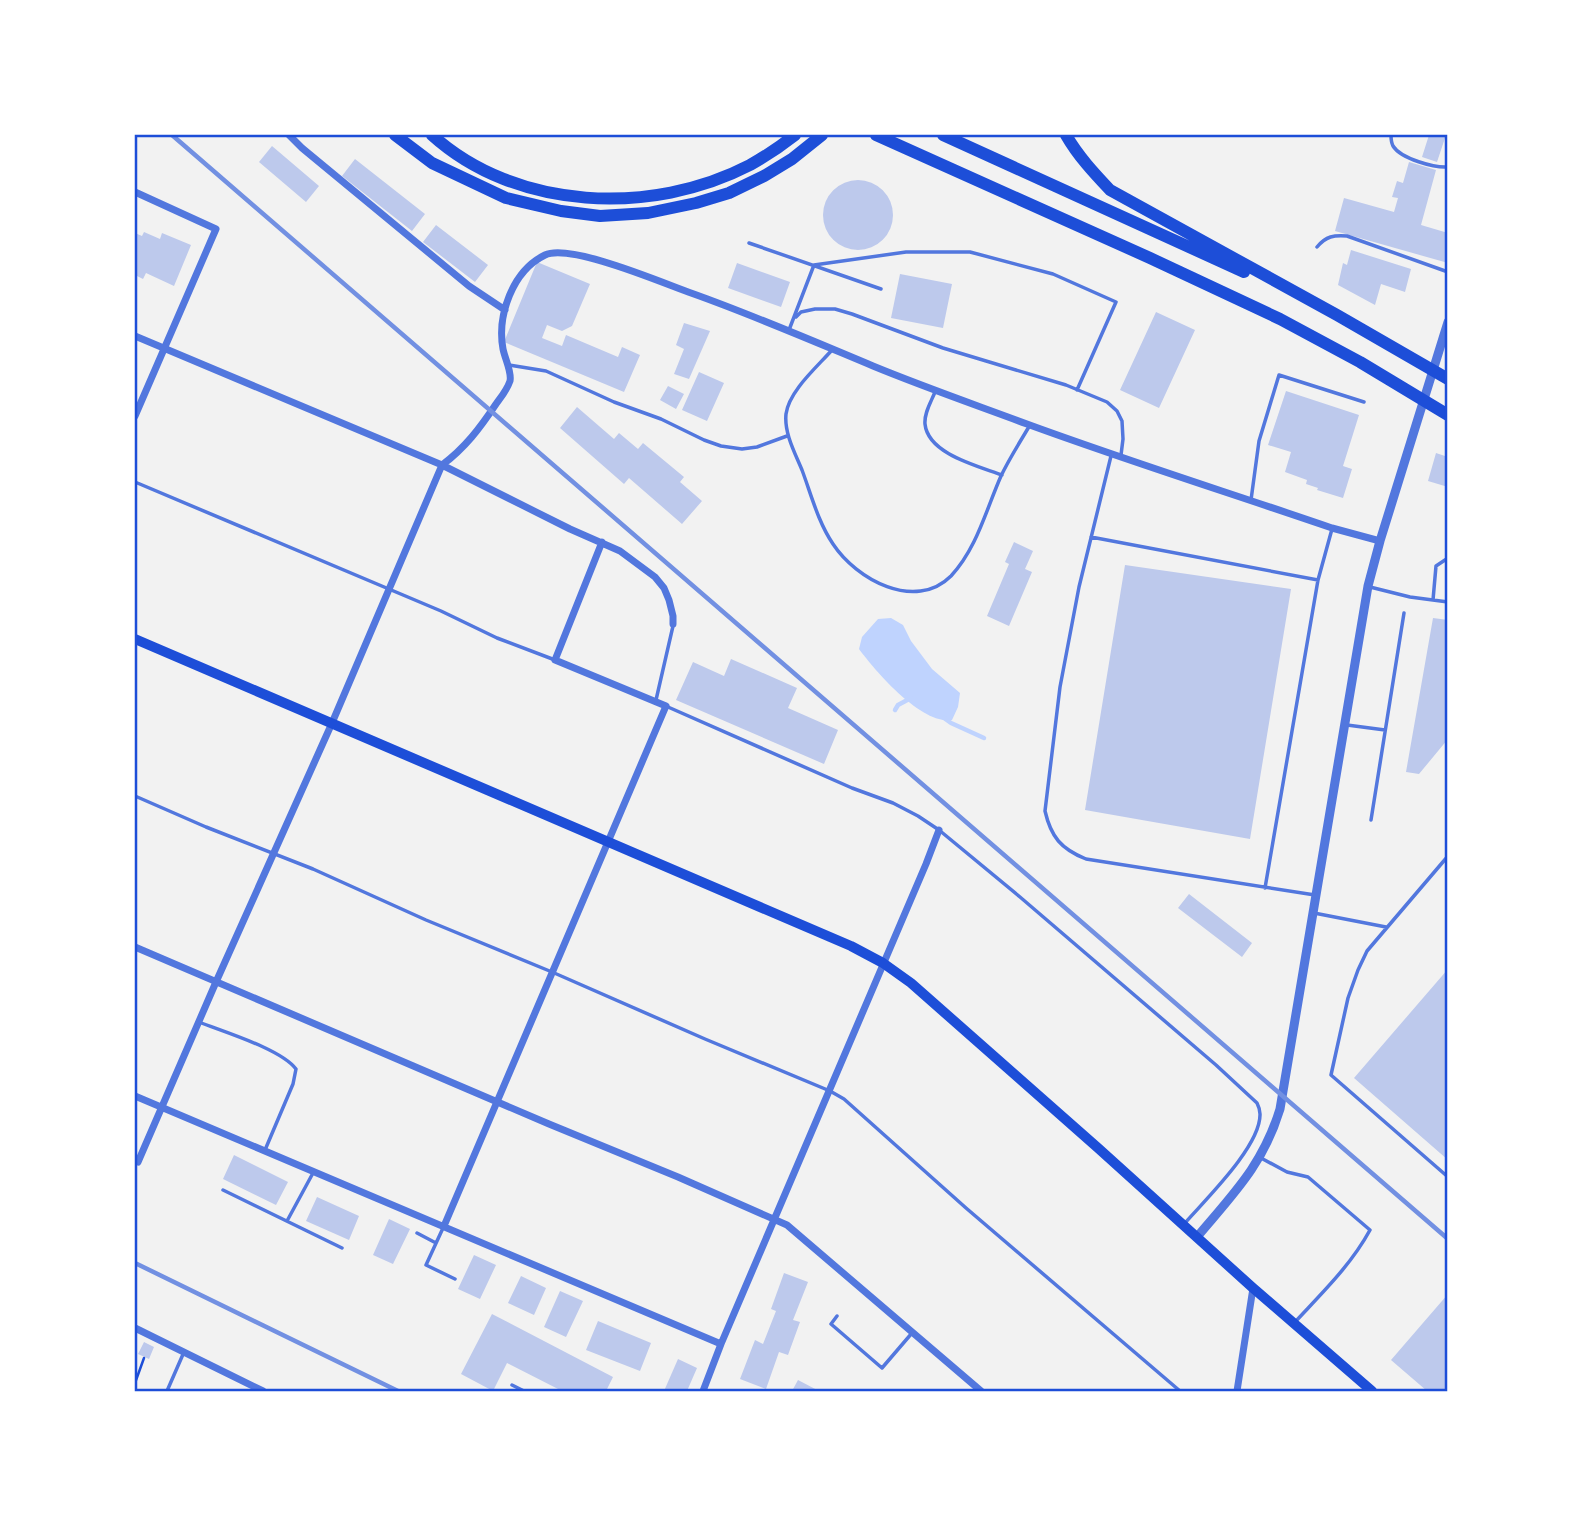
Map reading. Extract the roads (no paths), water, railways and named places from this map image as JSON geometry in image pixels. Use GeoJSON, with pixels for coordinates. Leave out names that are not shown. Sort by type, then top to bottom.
{"type":"FeatureCollection","features":[{"type":"Feature","properties":{"kind":"highway"},"geometry":{"type":"LineString","coordinates":[[395,135],[432,163],[506,198],[561,211],[600,216],[648,213],[729,193],[792,159],[822,135]]}},
{"type":"Feature","properties":{"kind":"highway"},"geometry":{"type":"LineString","coordinates":[[432,135],[470,163],[498,177],[560,194],[632,198],[691,187],[723,177],[750,165],[795,135]]}},
{"type":"Feature","properties":{"kind":"highway"},"geometry":{"type":"LineString","coordinates":[[876,135],[1280,318],[1448,415]]}},
{"type":"Feature","properties":{"kind":"highway"},"geometry":{"type":"LineString","coordinates":[[943,135],[1337,315]]}},
{"type":"Feature","properties":{"kind":"highway"},"geometry":{"type":"LineString","coordinates":[[1066,135],[1110,190],[1448,379]]}},
{"type":"Feature","properties":{"kind":"main road"},"geometry":{"type":"LineString","coordinates":[[135,639],[609,841],[851,946],[883,963],[911,983],[1372,1391]]}},
{"type":"Feature","properties":{"kind":"street"},"geometry":{"type":"LineString","coordinates":[[289,135],[469,286],[505,310]]}},
{"type":"Feature","properties":{"kind":"street"},"geometry":{"type":"LineString","coordinates":[[135,192],[216,229],[135,416]]}},
{"type":"Feature","properties":{"kind":"street"},"geometry":{"type":"LineString","coordinates":[[138,1162],[275,854],[442,465],[473,438],[506,390],[511,378],[502,347],[505,310],[513,287],[536,261],[551,253],[583,257],[620,267],[1030,425],[1332,528],[1380,541]]}},
{"type":"Feature","properties":{"kind":"street"},"geometry":{"type":"LineString","coordinates":[[1196,1237],[1261,1157],[1274,1130],[1280,1109],[1368,586],[1448,322]]}},
{"type":"Feature","properties":{"kind":"street"},"geometry":{"type":"LineString","coordinates":[[135,336],[442,465],[620,551],[664,588],[670,600],[673,624]]}},
{"type":"Feature","properties":{"kind":"street"},"geometry":{"type":"LineString","coordinates":[[444,1226],[666,706],[555,660],[602,542]]}},
{"type":"Feature","properties":{"kind":"street"},"geometry":{"type":"LineString","coordinates":[[703,1391],[939,830]]}},
{"type":"Feature","properties":{"kind":"street"},"geometry":{"type":"LineString","coordinates":[[135,947],[787,1225],[981,1391]]}},
{"type":"Feature","properties":{"kind":"street"},"geometry":{"type":"LineString","coordinates":[[135,1096],[722,1344]]}},
{"type":"Feature","properties":{"kind":"street"},"geometry":{"type":"LineString","coordinates":[[1237,1391],[1253,1287]]}},
{"type":"Feature","properties":{"kind":"street"},"geometry":{"type":"LineString","coordinates":[[135,1328],[264,1391]]}},
{"type":"Feature","properties":{"kind":"lane"},"geometry":{"type":"LineString","coordinates":[[1391,135],[1394,148],[1402,155],[1439,168],[1448,167]]}},
{"type":"Feature","properties":{"kind":"lane"},"geometry":{"type":"LineString","coordinates":[[1317,247],[1323,240],[1334,235],[1347,236],[1448,272]]}},
{"type":"Feature","properties":{"kind":"lane"},"geometry":{"type":"LineString","coordinates":[[749,243],[881,289]]}},
{"type":"Feature","properties":{"kind":"lane"},"geometry":{"type":"LineString","coordinates":[[814,265],[906,252],[970,252],[1053,274],[1116,302],[1077,390]]}},
{"type":"Feature","properties":{"kind":"lane"},"geometry":{"type":"LineString","coordinates":[[789,330],[814,265]]}},
{"type":"Feature","properties":{"kind":"lane"},"geometry":{"type":"LineString","coordinates":[[793,320],[801,312],[815,309],[843,312],[1107,402],[1117,411],[1122,422],[1121,457]]}},
{"type":"Feature","properties":{"kind":"lane"},"geometry":{"type":"LineString","coordinates":[[833,349],[798,388],[789,403],[786,414],[788,436],[832,543],[844,558],[859,570],[895,590],[922,591],[937,586],[950,576],[976,540],[1002,475],[1030,425]]}},
{"type":"Feature","properties":{"kind":"lane"},"geometry":{"type":"LineString","coordinates":[[507,364],[545,371],[721,446],[742,449],[757,447],[788,436]]}},
{"type":"Feature","properties":{"kind":"lane"},"geometry":{"type":"LineString","coordinates":[[1251,500],[1259,441],[1279,375],[1364,402]]}},
{"type":"Feature","properties":{"kind":"lane"},"geometry":{"type":"LineString","coordinates":[[936,390],[924,423],[934,444],[963,461],[1002,475]]}},
{"type":"Feature","properties":{"kind":"lane"},"geometry":{"type":"LineString","coordinates":[[1111,454],[1079,587],[1060,687],[1045,811],[1048,825],[1064,848],[1086,859],[1315,895]]}},
{"type":"Feature","properties":{"kind":"lane"},"geometry":{"type":"LineString","coordinates":[[135,481],[497,638],[555,660]]}},
{"type":"Feature","properties":{"kind":"lane"},"geometry":{"type":"LineString","coordinates":[[1265,888],[1318,580],[1332,528]]}},
{"type":"Feature","properties":{"kind":"lane"},"geometry":{"type":"LineString","coordinates":[[1091,537],[1318,580]]}},
{"type":"Feature","properties":{"kind":"lane"},"geometry":{"type":"LineString","coordinates":[[1433,600],[1436,566],[1448,558]]}},
{"type":"Feature","properties":{"kind":"lane"},"geometry":{"type":"LineString","coordinates":[[1368,586],[1410,597],[1448,602]]}},
{"type":"Feature","properties":{"kind":"lane"},"geometry":{"type":"LineString","coordinates":[[1371,820],[1404,613]]}},
{"type":"Feature","properties":{"kind":"lane"},"geometry":{"type":"LineString","coordinates":[[655,702],[673,624]]}},
{"type":"Feature","properties":{"kind":"lane"},"geometry":{"type":"LineString","coordinates":[[666,706],[892,803],[939,830],[1216,1065],[1257,1103],[1260,1118],[1248,1148],[1183,1225]]}},
{"type":"Feature","properties":{"kind":"lane"},"geometry":{"type":"LineString","coordinates":[[1344,724],[1385,730]]}},
{"type":"Feature","properties":{"kind":"lane"},"geometry":{"type":"LineString","coordinates":[[135,796],[313,869],[426,920],[830,1091],[844,1099],[1180,1391]]}},
{"type":"Feature","properties":{"kind":"lane"},"geometry":{"type":"LineString","coordinates":[[1448,856],[1367,951],[1348,998],[1331,1075],[1448,1177]]}},
{"type":"Feature","properties":{"kind":"lane"},"geometry":{"type":"LineString","coordinates":[[1312,913],[1387,927]]}},
{"type":"Feature","properties":{"kind":"lane"},"geometry":{"type":"LineString","coordinates":[[199,1022],[279,1054],[296,1069],[293,1084],[265,1150]]}},
{"type":"Feature","properties":{"kind":"lane"},"geometry":{"type":"LineString","coordinates":[[1261,1157],[1287,1172],[1308,1177],[1370,1230],[1352,1258],[1293,1323]]}},
{"type":"Feature","properties":{"kind":"lane"},"geometry":{"type":"LineString","coordinates":[[287,1221],[314,1171]]}},
{"type":"Feature","properties":{"kind":"lane"},"geometry":{"type":"LineString","coordinates":[[223,1190],[342,1248]]}},
{"type":"Feature","properties":{"kind":"lane"},"geometry":{"type":"LineString","coordinates":[[444,1226],[426,1265],[454,1279]]}},
{"type":"Feature","properties":{"kind":"lane"},"geometry":{"type":"LineString","coordinates":[[417,1233],[436,1242]]}},
{"type":"Feature","properties":{"kind":"lane"},"geometry":{"type":"LineString","coordinates":[[837,1316],[831,1324],[882,1368],[912,1333]]}},
{"type":"Feature","properties":{"kind":"lane"},"geometry":{"type":"LineString","coordinates":[[167,1391],[184,1352]]}},
{"type":"Feature","properties":{"kind":"lane"},"geometry":{"type":"LineString","coordinates":[[512,1385],[524,1391]]}},
{"type":"Feature","properties":{"kind":"water"},"geometry":{"type":"Polygon","coordinates":[[[891,618],[903,625],[911,641],[932,669],[960,693],[952,720],[940,719],[914,706],[888,683],[859,649],[862,637],[878,619],[891,618]]]}},
{"type":"Feature","properties":{"kind":"waterway"},"geometry":{"type":"LineString","coordinates":[[895,710],[898,705],[911,698]]}},
{"type":"Feature","properties":{"kind":"waterway"},"geometry":{"type":"LineString","coordinates":[[944,718],[984,738]]}},
{"type":"Feature","properties":{"kind":"railway"},"geometry":{"type":"LineString","coordinates":[[172,135],[1448,1239]]}},
{"type":"Feature","properties":{"kind":"railway"},"geometry":{"type":"LineString","coordinates":[[135,1263],[398,1391]]}}]}
